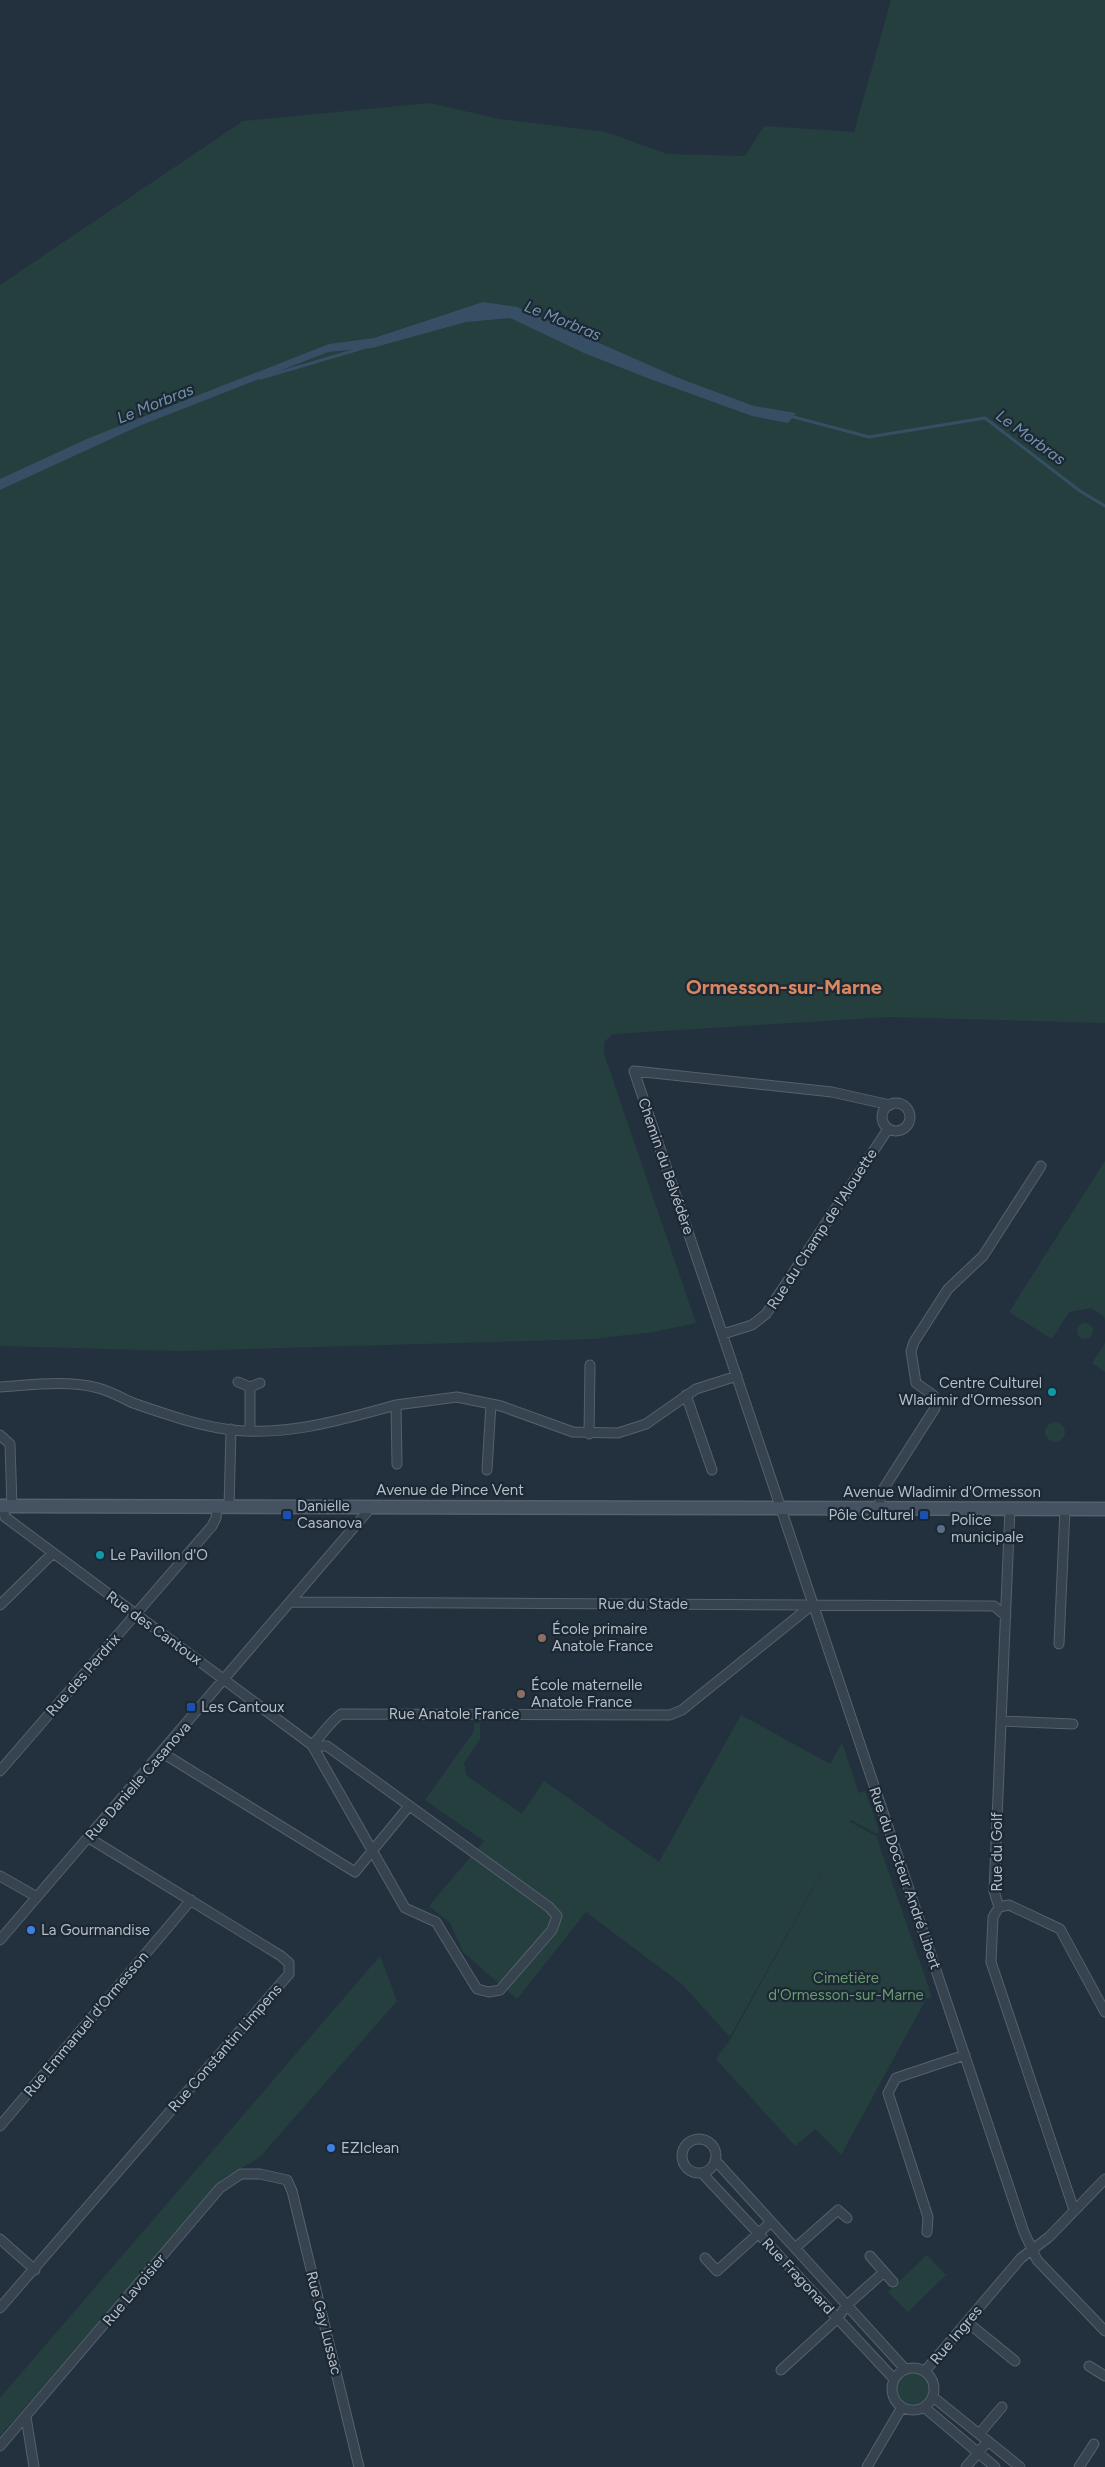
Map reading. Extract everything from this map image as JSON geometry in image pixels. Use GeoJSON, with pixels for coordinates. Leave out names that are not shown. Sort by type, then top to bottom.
{"type":"FeatureCollection","features":[{"type":"Feature","properties":{"kind":"main road","name":"Avenue de Pince Vent"},"geometry":{"type":"LineString","coordinates":[[5,1506],[223,1508],[368,1506],[780,1507]]}},
{"type":"Feature","properties":{"kind":"main road","name":"Avenue Wladimir d'Ormesson"},"geometry":{"type":"LineString","coordinates":[[780,1507],[1105,1509]]}},
{"type":"Feature","properties":{"kind":"street","name":"Chemin du Belvédère"},"geometry":{"type":"LineString","coordinates":[[780,1507],[634,1071],[832,1092],[890,1104]]}},
{"type":"Feature","properties":{"kind":"street"},"geometry":{"type":"LineString","coordinates":[[900,1103],[910,1113],[910,1122],[904,1129],[899,1131],[888,1129],[882,1116],[885,1108],[890,1104],[900,1103]]}},
{"type":"Feature","properties":{"kind":"street","name":"Rue du Champ de l'Alouette"},"geometry":{"type":"LineString","coordinates":[[723,1334],[752,1325],[766,1314],[888,1129]]}},
{"type":"Feature","properties":{"kind":"street"},"geometry":{"type":"LineString","coordinates":[[880,1508],[880,1498],[884,1488],[935,1408],[933,1395],[916,1383],[912,1350],[914,1342],[948,1289],[983,1256],[1041,1166]]}},
{"type":"Feature","properties":{"kind":"street"},"geometry":{"type":"LineString","coordinates":[[589,1434],[590,1365]]}},
{"type":"Feature","properties":{"kind":"street"},"geometry":{"type":"LineString","coordinates":[[0,1387],[54,1385],[92,1387],[160,1412],[231,1430],[250,1431],[288,1430],[318,1426],[396,1405],[457,1397],[491,1404],[573,1432],[589,1434],[618,1433],[646,1424],[696,1389],[737,1376]]}},
{"type":"Feature","properties":{"kind":"street"},"geometry":{"type":"LineString","coordinates":[[238,1382],[250,1387],[260,1383]]}},
{"type":"Feature","properties":{"kind":"street"},"geometry":{"type":"LineString","coordinates":[[250,1387],[250,1431]]}},
{"type":"Feature","properties":{"kind":"street"},"geometry":{"type":"LineString","coordinates":[[686,1395],[712,1470]]}},
{"type":"Feature","properties":{"kind":"street"},"geometry":{"type":"LineString","coordinates":[[487,1470],[491,1404]]}},
{"type":"Feature","properties":{"kind":"street"},"geometry":{"type":"LineString","coordinates":[[396,1405],[397,1464]]}},
{"type":"Feature","properties":{"kind":"street"},"geometry":{"type":"LineString","coordinates":[[223,1508],[231,1430]]}},
{"type":"Feature","properties":{"kind":"street"},"geometry":{"type":"LineString","coordinates":[[0,1435],[10,1444],[5,1506]]}},
{"type":"Feature","properties":{"kind":"street","name":"Rue des Cantoux"},"geometry":{"type":"LineString","coordinates":[[5,1506],[5,1517],[312,1745]]}},
{"type":"Feature","properties":{"kind":"street","name":"Rue Danielle Casanova"},"geometry":{"type":"LineString","coordinates":[[0,1940],[225,1680],[367,1512],[368,1506]]}},
{"type":"Feature","properties":{"kind":"street","name":"Rue du Docteur André Libert"},"geometry":{"type":"LineString","coordinates":[[780,1507],[1031,2250],[1037,2260],[1105,2331]]}},
{"type":"Feature","properties":{"kind":"street","name":"Rue des Perdrix"},"geometry":{"type":"LineString","coordinates":[[0,1771],[212,1526],[223,1508]]}},
{"type":"Feature","properties":{"kind":"street","name":"Rue du Golf"},"geometry":{"type":"LineString","coordinates":[[1010,1508],[994,1891],[999,1907],[994,1912],[993,1917],[990,1962],[1074,2210]]}},
{"type":"Feature","properties":{"kind":"street"},"geometry":{"type":"LineString","coordinates":[[1059,1644],[1065,1508]]}},
{"type":"Feature","properties":{"kind":"street"},"geometry":{"type":"LineString","coordinates":[[0,1605],[53,1553]]}},
{"type":"Feature","properties":{"kind":"street"},"geometry":{"type":"LineString","coordinates":[[1006,1595],[994,1606],[1006,1616]]}},
{"type":"Feature","properties":{"kind":"street","name":"Rue du Stade"},"geometry":{"type":"LineString","coordinates":[[291,1602],[994,1606]]}},
{"type":"Feature","properties":{"kind":"street","name":"Rue Anatole France"},"geometry":{"type":"LineString","coordinates":[[312,1745],[325,1733],[326,1725],[341,1714],[670,1715],[682,1710],[812,1605]]}},
{"type":"Feature","properties":{"kind":"street"},"geometry":{"type":"LineString","coordinates":[[1001,1721],[1073,1724]]}},
{"type":"Feature","properties":{"kind":"street"},"geometry":{"type":"LineString","coordinates":[[312,1745],[327,1746],[548,1907],[557,1916],[552,1930],[500,1990],[489,1992],[477,1989],[436,1922],[405,1908],[312,1745]]}},
{"type":"Feature","properties":{"kind":"street"},"geometry":{"type":"LineString","coordinates":[[160,1754],[169,1756],[356,1872],[409,1806]]}},
{"type":"Feature","properties":{"kind":"street","name":"Rue Constantin Limpens"},"geometry":{"type":"LineString","coordinates":[[0,2308],[35,2270],[289,1974],[289,1963],[281,1956],[89,1838]]}},
{"type":"Feature","properties":{"kind":"street"},"geometry":{"type":"LineString","coordinates":[[0,1876],[36,1897]]}},
{"type":"Feature","properties":{"kind":"street","name":"Rue Emmanuel d'Ormesson"},"geometry":{"type":"LineString","coordinates":[[0,2126],[191,1900]]}},
{"type":"Feature","properties":{"kind":"street"},"geometry":{"type":"LineString","coordinates":[[999,1907],[1009,1905],[1060,1929],[1105,2012]]}},
{"type":"Feature","properties":{"kind":"street"},"geometry":{"type":"LineString","coordinates":[[927,2232],[928,2217],[888,2093],[896,2078],[966,2055]]}},
{"type":"Feature","properties":{"kind":"street","name":"Rue Fragonard"},"geometry":{"type":"LineString","coordinates":[[894,2379],[702,2173],[689,2170],[682,2160],[684,2147],[690,2141],[696,2139],[707,2141],[715,2152],[715,2160],[905,2369]]}},
{"type":"Feature","properties":{"kind":"street"},"geometry":{"type":"LineString","coordinates":[[702,2173],[708,2170],[715,2160]]}},
{"type":"Feature","properties":{"kind":"street","name":"Rue Lavoisier"},"geometry":{"type":"LineString","coordinates":[[0,2446],[220,2188],[241,2174],[260,2174],[287,2180]]}},
{"type":"Feature","properties":{"kind":"street","name":"Rue Ingres"},"geometry":{"type":"LineString","coordinates":[[925,2371],[1031,2250],[1048,2237],[1105,2179]]}},
{"type":"Feature","properties":{"kind":"street","name":"Rue Gay Lussac"},"geometry":{"type":"LineString","coordinates":[[287,2180],[297,2212],[359,2467]]}},
{"type":"Feature","properties":{"kind":"street"},"geometry":{"type":"LineString","coordinates":[[796,2248],[838,2210],[847,2218]]}},
{"type":"Feature","properties":{"kind":"street"},"geometry":{"type":"LineString","coordinates":[[705,2258],[717,2271],[771,2222]]}},
{"type":"Feature","properties":{"kind":"street"},"geometry":{"type":"LineString","coordinates":[[0,2239],[35,2270]]}},
{"type":"Feature","properties":{"kind":"street"},"geometry":{"type":"LineString","coordinates":[[870,2256],[893,2282]]}},
{"type":"Feature","properties":{"kind":"street"},"geometry":{"type":"LineString","coordinates":[[781,2370],[837,2319],[847,2305],[884,2272]]}},
{"type":"Feature","properties":{"kind":"street"},"geometry":{"type":"LineString","coordinates":[[967,2322],[1015,2361]]}},
{"type":"Feature","properties":{"kind":"street"},"geometry":{"type":"LineString","coordinates":[[1088,2366],[1105,2376]]}},
{"type":"Feature","properties":{"kind":"street"},"geometry":{"type":"LineString","coordinates":[[912,2368],[925,2371],[934,2383],[933,2397],[924,2407],[913,2410],[902,2407],[894,2398],[892,2385],[894,2379],[905,2369],[912,2368]]}},
{"type":"Feature","properties":{"kind":"street"},"geometry":{"type":"LineString","coordinates":[[933,2397],[1020,2467]]}},
{"type":"Feature","properties":{"kind":"street"},"geometry":{"type":"LineString","coordinates":[[867,2467],[902,2407]]}},
{"type":"Feature","properties":{"kind":"street"},"geometry":{"type":"LineString","coordinates":[[924,2407],[995,2467]]}},
{"type":"Feature","properties":{"kind":"street"},"geometry":{"type":"LineString","coordinates":[[978,2434],[1002,2407]]}},
{"type":"Feature","properties":{"kind":"street"},"geometry":{"type":"LineString","coordinates":[[26,2417],[34,2467]]}},
{"type":"Feature","properties":{"kind":"street"},"geometry":{"type":"LineString","coordinates":[[966,2467],[988,2441]]}},
{"type":"Feature","properties":{"kind":"street"},"geometry":{"type":"LineString","coordinates":[[1079,2467],[1094,2444]]}},
{"type":"Feature","properties":{"kind":"green space"},"geometry":{"type":"Polygon","coordinates":[[[891,0],[1105,0],[1105,1023],[889,1017],[613,1034],[604,1042],[604,1054],[696,1323],[653,1332],[592,1339],[181,1351],[0,1346],[0,285],[243,121],[430,103],[499,119],[606,132],[667,154],[745,156],[764,126],[854,132],[891,0]]]}},
{"type":"Feature","properties":{"kind":"green space"},"geometry":{"type":"Polygon","coordinates":[[[1105,1161],[1105,1321],[1104,1316],[1091,1308],[1069,1312],[1052,1339],[1009,1312],[1105,1161]]]}},
{"type":"Feature","properties":{"kind":"green space"},"geometry":{"type":"Polygon","coordinates":[[[1085,1323],[1091,1325],[1093,1331],[1091,1337],[1085,1339],[1079,1337],[1077,1331],[1079,1325],[1085,1323]]]}},
{"type":"Feature","properties":{"kind":"green space"},"geometry":{"type":"Polygon","coordinates":[[[1105,1343],[1105,1372],[1092,1363],[1105,1343]]]}},
{"type":"Feature","properties":{"kind":"green space"},"geometry":{"type":"Polygon","coordinates":[[[1055,1422],[1062,1425],[1065,1432],[1062,1439],[1055,1442],[1048,1439],[1045,1432],[1048,1425],[1055,1422]]]}},
{"type":"Feature","properties":{"kind":"green space","name":"Cimetière d'Ormesson-sur-Marne"},"geometry":{"type":"Polygon","coordinates":[[[741,1715],[830,1764],[842,1743],[859,1793],[865,1791],[879,1830],[877,1834],[851,1820],[850,1822],[876,1836],[932,1997],[926,1999],[841,2155],[815,2129],[795,2146],[716,2059],[731,2038],[849,1823],[730,2037],[682,1984],[586,1912],[517,1999],[463,1952],[450,1923],[429,1906],[484,1841],[425,1800],[474,1731],[474,1723],[480,1723],[480,1739],[464,1763],[466,1775],[522,1814],[544,1781],[659,1862],[741,1715]]]}},
{"type":"Feature","properties":{"kind":"green space"},"geometry":{"type":"Polygon","coordinates":[[[380,1956],[397,2001],[259,2158],[222,2179],[0,2436],[0,2398],[380,1956]]]}},
{"type":"Feature","properties":{"kind":"green space"},"geometry":{"type":"Polygon","coordinates":[[[927,2255],[946,2275],[908,2312],[888,2292],[927,2255]]]}},
{"type":"Feature","properties":{"kind":"green space"},"geometry":{"type":"Polygon","coordinates":[[[913,2372],[924,2377],[929,2388],[924,2399],[913,2404],[902,2399],[897,2388],[902,2377],[913,2372]]]}},
{"type":"Feature","properties":{"kind":"water"},"geometry":{"type":"Polygon","coordinates":[[[483,302],[517,307],[681,379],[754,406],[796,413],[788,423],[752,416],[584,353],[510,318],[466,322],[372,348],[328,352],[139,426],[0,490],[0,479],[89,438],[329,344],[374,338],[483,302]]]}},
{"type":"Feature","properties":{"kind":"waterway","name":"Le Morbras"},"geometry":{"type":"LineString","coordinates":[[261,378],[363,348]]}},
{"type":"Feature","properties":{"kind":"waterway","name":"Le Morbras"},"geometry":{"type":"LineString","coordinates":[[790,416],[869,437],[985,418],[1080,491],[1105,506]]}},
{"type":"Feature","properties":{"kind":"place","name":"Centre Culturel Wladimir d'Ormesson"},"geometry":{"type":"Point","coordinates":[1052,1392]}},
{"type":"Feature","properties":{"kind":"place","name":"Danielle Casanova"},"geometry":{"type":"Point","coordinates":[287,1515]}},
{"type":"Feature","properties":{"kind":"place","name":"Pôle Culturel"},"geometry":{"type":"Point","coordinates":[924,1515]}},
{"type":"Feature","properties":{"kind":"place","name":"Police municipale"},"geometry":{"type":"Point","coordinates":[941,1529]}},
{"type":"Feature","properties":{"kind":"place","name":"Le Pavillon d'O"},"geometry":{"type":"Point","coordinates":[100,1555]}},
{"type":"Feature","properties":{"kind":"place","name":"École primaire Anatole France"},"geometry":{"type":"Point","coordinates":[542,1638]}},
{"type":"Feature","properties":{"kind":"place","name":"École maternelle Anatole France"},"geometry":{"type":"Point","coordinates":[521,1694]}},
{"type":"Feature","properties":{"kind":"place","name":"Les Cantoux"},"geometry":{"type":"Point","coordinates":[191,1707]}},
{"type":"Feature","properties":{"kind":"place","name":"La Gourmandise"},"geometry":{"type":"Point","coordinates":[31,1930]}},
{"type":"Feature","properties":{"kind":"place","name":"EZIclean"},"geometry":{"type":"Point","coordinates":[331,2148]}},
{"type":"Feature","properties":{"kind":"district","name":"Ormesson-sur-Marne"},"geometry":{"type":"Point","coordinates":[784,987]}}]}
